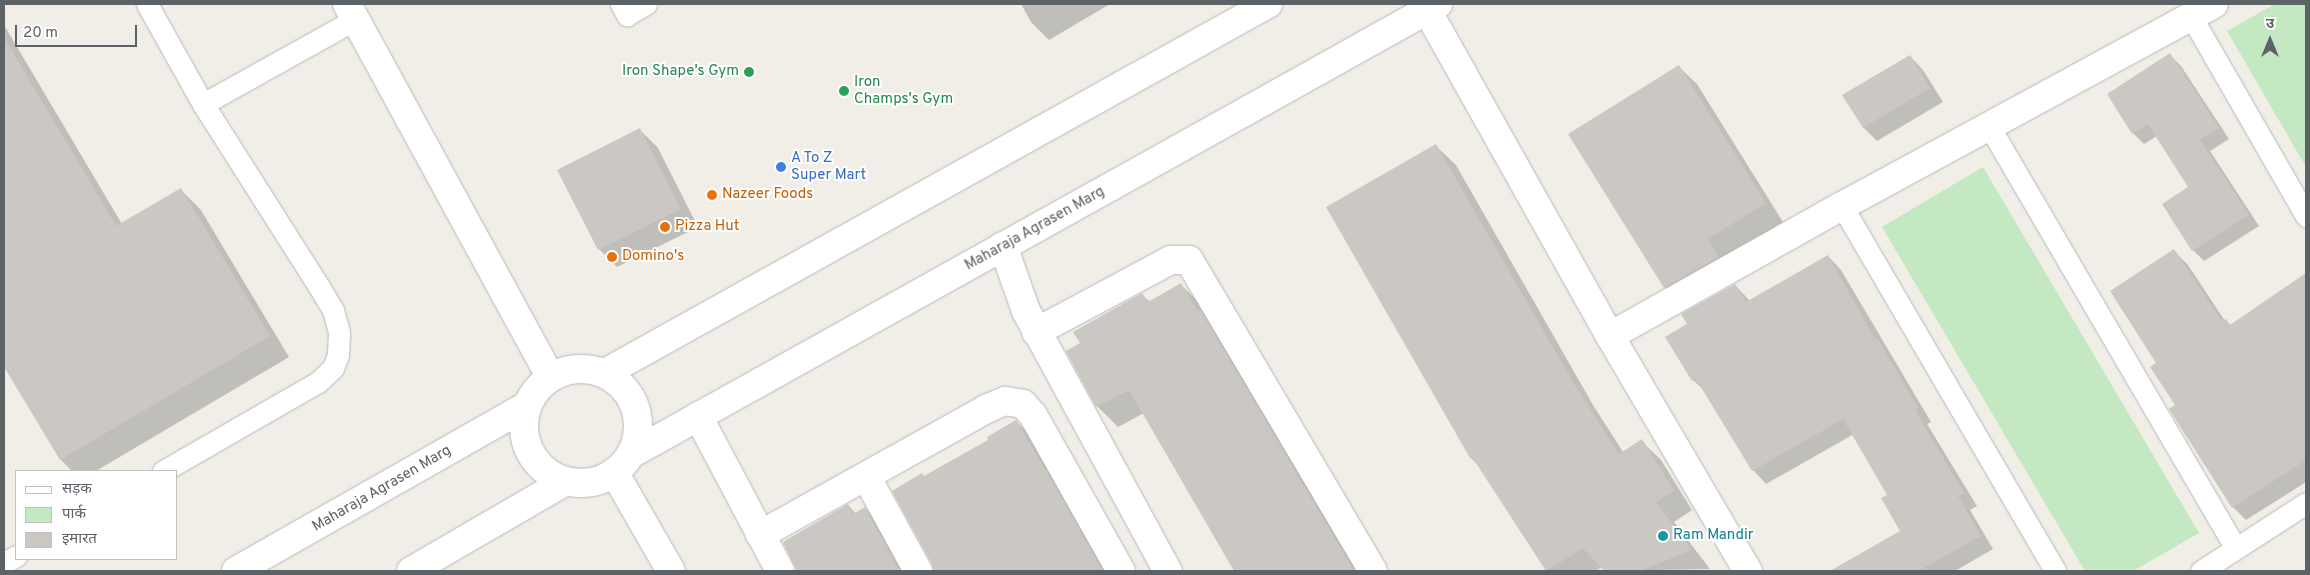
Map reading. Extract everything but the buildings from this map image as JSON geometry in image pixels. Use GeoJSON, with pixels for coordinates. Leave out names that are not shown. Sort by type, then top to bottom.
{"type":"FeatureCollection","features":[{"type":"Feature","properties":{"kind":"street"},"geometry":{"type":"LineString","coordinates":[[605,373],[1237,11],[1268,4]]}},
{"type":"Feature","properties":{"kind":"street"},"geometry":{"type":"LineString","coordinates":[[1433,7],[1610,336],[1748,571]]}},
{"type":"Feature","properties":{"kind":"street","name":"Maharaja Agrasen Marg"},"geometry":{"type":"LineString","coordinates":[[622,463],[638,436],[638,417],[632,399],[621,384],[605,373],[587,368],[568,370],[550,377],[536,390],[527,406],[523,425],[526,444],[536,460],[549,474],[566,481],[585,483],[603,478],[622,463],[698,416],[1433,7]]}},
{"type":"Feature","properties":{"kind":"street"},"geometry":{"type":"LineString","coordinates":[[1610,336],[1842,206],[2202,10]]}},
{"type":"Feature","properties":{"kind":"street"},"geometry":{"type":"LineString","coordinates":[[352,12],[550,377]]}},
{"type":"Feature","properties":{"kind":"street"},"geometry":{"type":"LineString","coordinates":[[1003,246],[1026,311],[1036,332],[1168,571]]}},
{"type":"Feature","properties":{"kind":"street"},"geometry":{"type":"LineString","coordinates":[[1036,332],[1171,260],[1189,260],[1373,571]]}},
{"type":"Feature","properties":{"kind":"street"},"geometry":{"type":"LineString","coordinates":[[760,535],[986,409],[1005,401],[1023,404],[1034,415],[1121,571]]}},
{"type":"Feature","properties":{"kind":"street","name":"Maharaja Agrasen Marg"},"geometry":{"type":"LineString","coordinates":[[236,571],[527,406]]}},
{"type":"Feature","properties":{"kind":"street"},"geometry":{"type":"LineString","coordinates":[[698,416],[780,571]]}},
{"type":"Feature","properties":{"kind":"street"},"geometry":{"type":"LineString","coordinates":[[622,463],[671,571]]}},
{"type":"Feature","properties":{"kind":"street"},"geometry":{"type":"LineString","coordinates":[[866,476],[918,571]]}},
{"type":"Feature","properties":{"kind":"street"},"geometry":{"type":"LineString","coordinates":[[410,571],[566,481]]}},
{"type":"Feature","properties":{"kind":"lane"},"geometry":{"type":"LineString","coordinates":[[147,4],[203,104],[333,310],[339,333],[338,355],[333,368],[318,382],[165,470]]}},
{"type":"Feature","properties":{"kind":"lane"},"geometry":{"type":"LineString","coordinates":[[621,4],[627,14],[646,4]]}},
{"type":"Feature","properties":{"kind":"lane"},"geometry":{"type":"LineString","coordinates":[[2202,10],[2306,216]]}},
{"type":"Feature","properties":{"kind":"lane"},"geometry":{"type":"LineString","coordinates":[[203,104],[352,12]]}},
{"type":"Feature","properties":{"kind":"lane"},"geometry":{"type":"LineString","coordinates":[[1989,126],[2236,548]]}},
{"type":"Feature","properties":{"kind":"lane"},"geometry":{"type":"LineString","coordinates":[[1842,206],[2055,571]]}},
{"type":"Feature","properties":{"kind":"lane"},"geometry":{"type":"LineString","coordinates":[[2201,571],[2306,503]]}},
{"type":"Feature","properties":{"kind":"lane"},"geometry":{"type":"LineString","coordinates":[[4,563],[15,557]]}},
{"type":"Feature","properties":{"kind":"green space"},"geometry":{"type":"Polygon","coordinates":[[[2275,4],[2306,4],[2306,167],[2227,31],[2275,4]]]}},
{"type":"Feature","properties":{"kind":"green space"},"geometry":{"type":"Polygon","coordinates":[[[1983,167],[2199,533],[2133,571],[2085,571],[1882,227],[1983,167]]]}},
{"type":"Feature","properties":{"kind":"place","name":"Iron Shape's Gym"},"geometry":{"type":"Point","coordinates":[749,72]}},
{"type":"Feature","properties":{"kind":"place","name":"Iron Champs's Gym"},"geometry":{"type":"Point","coordinates":[844,91]}},
{"type":"Feature","properties":{"kind":"place","name":"A To Z Super Mart"},"geometry":{"type":"Point","coordinates":[781,167]}},
{"type":"Feature","properties":{"kind":"place","name":"Nazeer Foods"},"geometry":{"type":"Point","coordinates":[712,195]}},
{"type":"Feature","properties":{"kind":"place","name":"Pizza Hut"},"geometry":{"type":"Point","coordinates":[665,227]}},
{"type":"Feature","properties":{"kind":"place","name":"Domino's"},"geometry":{"type":"Point","coordinates":[612,257]}},
{"type":"Feature","properties":{"kind":"place","name":"Ram Mandir"},"geometry":{"type":"Point","coordinates":[1663,536]}}]}
